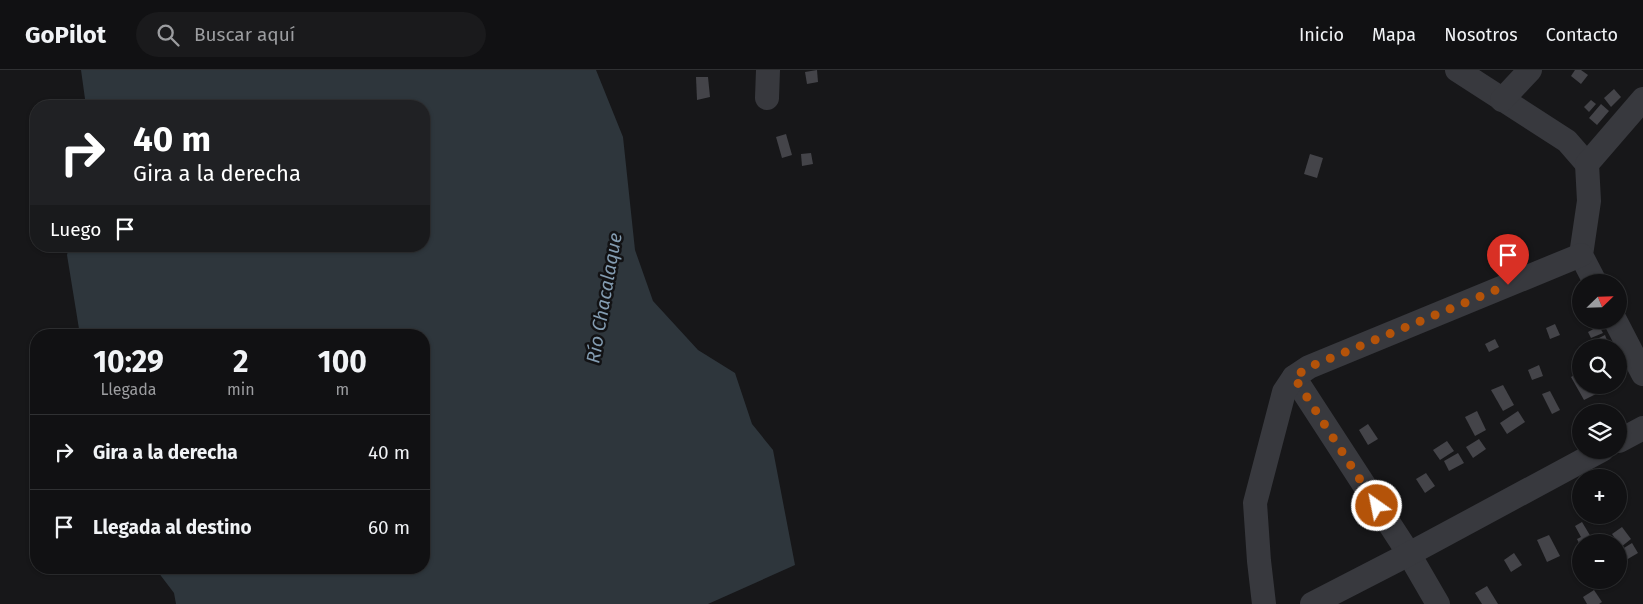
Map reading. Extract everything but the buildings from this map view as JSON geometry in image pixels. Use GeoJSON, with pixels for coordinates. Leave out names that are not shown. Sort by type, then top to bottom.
{"type":"FeatureCollection","features":[{"type":"Feature","properties":{"kind":"street"},"geometry":{"type":"LineString","coordinates":[[767,98],[768,70]]}},
{"type":"Feature","properties":{"kind":"street"},"geometry":{"type":"LineString","coordinates":[[1457,70],[1567,141],[1587,164],[1589,201],[1581,255],[1591,274]]}},
{"type":"Feature","properties":{"kind":"street"},"geometry":{"type":"LineString","coordinates":[[1502,100],[1530,70]]}},
{"type":"Feature","properties":{"kind":"street"},"geometry":{"type":"LineString","coordinates":[[1587,164],[1643,99]]}},
{"type":"Feature","properties":{"kind":"street"},"geometry":{"type":"LineString","coordinates":[[1264,604],[1259,561],[1256,504],[1284,392],[1294,377],[1309,367],[1581,255]]}},
{"type":"Feature","properties":{"kind":"street"},"geometry":{"type":"LineString","coordinates":[[1620,329],[1643,374]]}},
{"type":"Feature","properties":{"kind":"street"},"geometry":{"type":"LineString","coordinates":[[1294,377],[1409,554],[1438,604]]}},
{"type":"Feature","properties":{"kind":"street"},"geometry":{"type":"LineString","coordinates":[[1627,437],[1643,428]]}},
{"type":"Feature","properties":{"kind":"street"},"geometry":{"type":"LineString","coordinates":[[1312,604],[1585,459]]}},
{"type":"Feature","properties":{"kind":"water","name":"Río Chacalaque"},"geometry":{"type":"Polygon","coordinates":[[[81,70],[596,70],[623,137],[635,250],[653,301],[698,350],[735,373],[752,424],[773,450],[795,565],[708,604],[176,604],[174,593],[160,574],[430,574],[430,329],[79,329],[68,252],[430,252],[430,100],[85,100],[81,70]]]}},
{"type":"Feature","properties":{"kind":"route"},"geometry":{"type":"LineString","coordinates":[[1377,506],[1294,377],[1309,367],[1508,285]]}}]}
